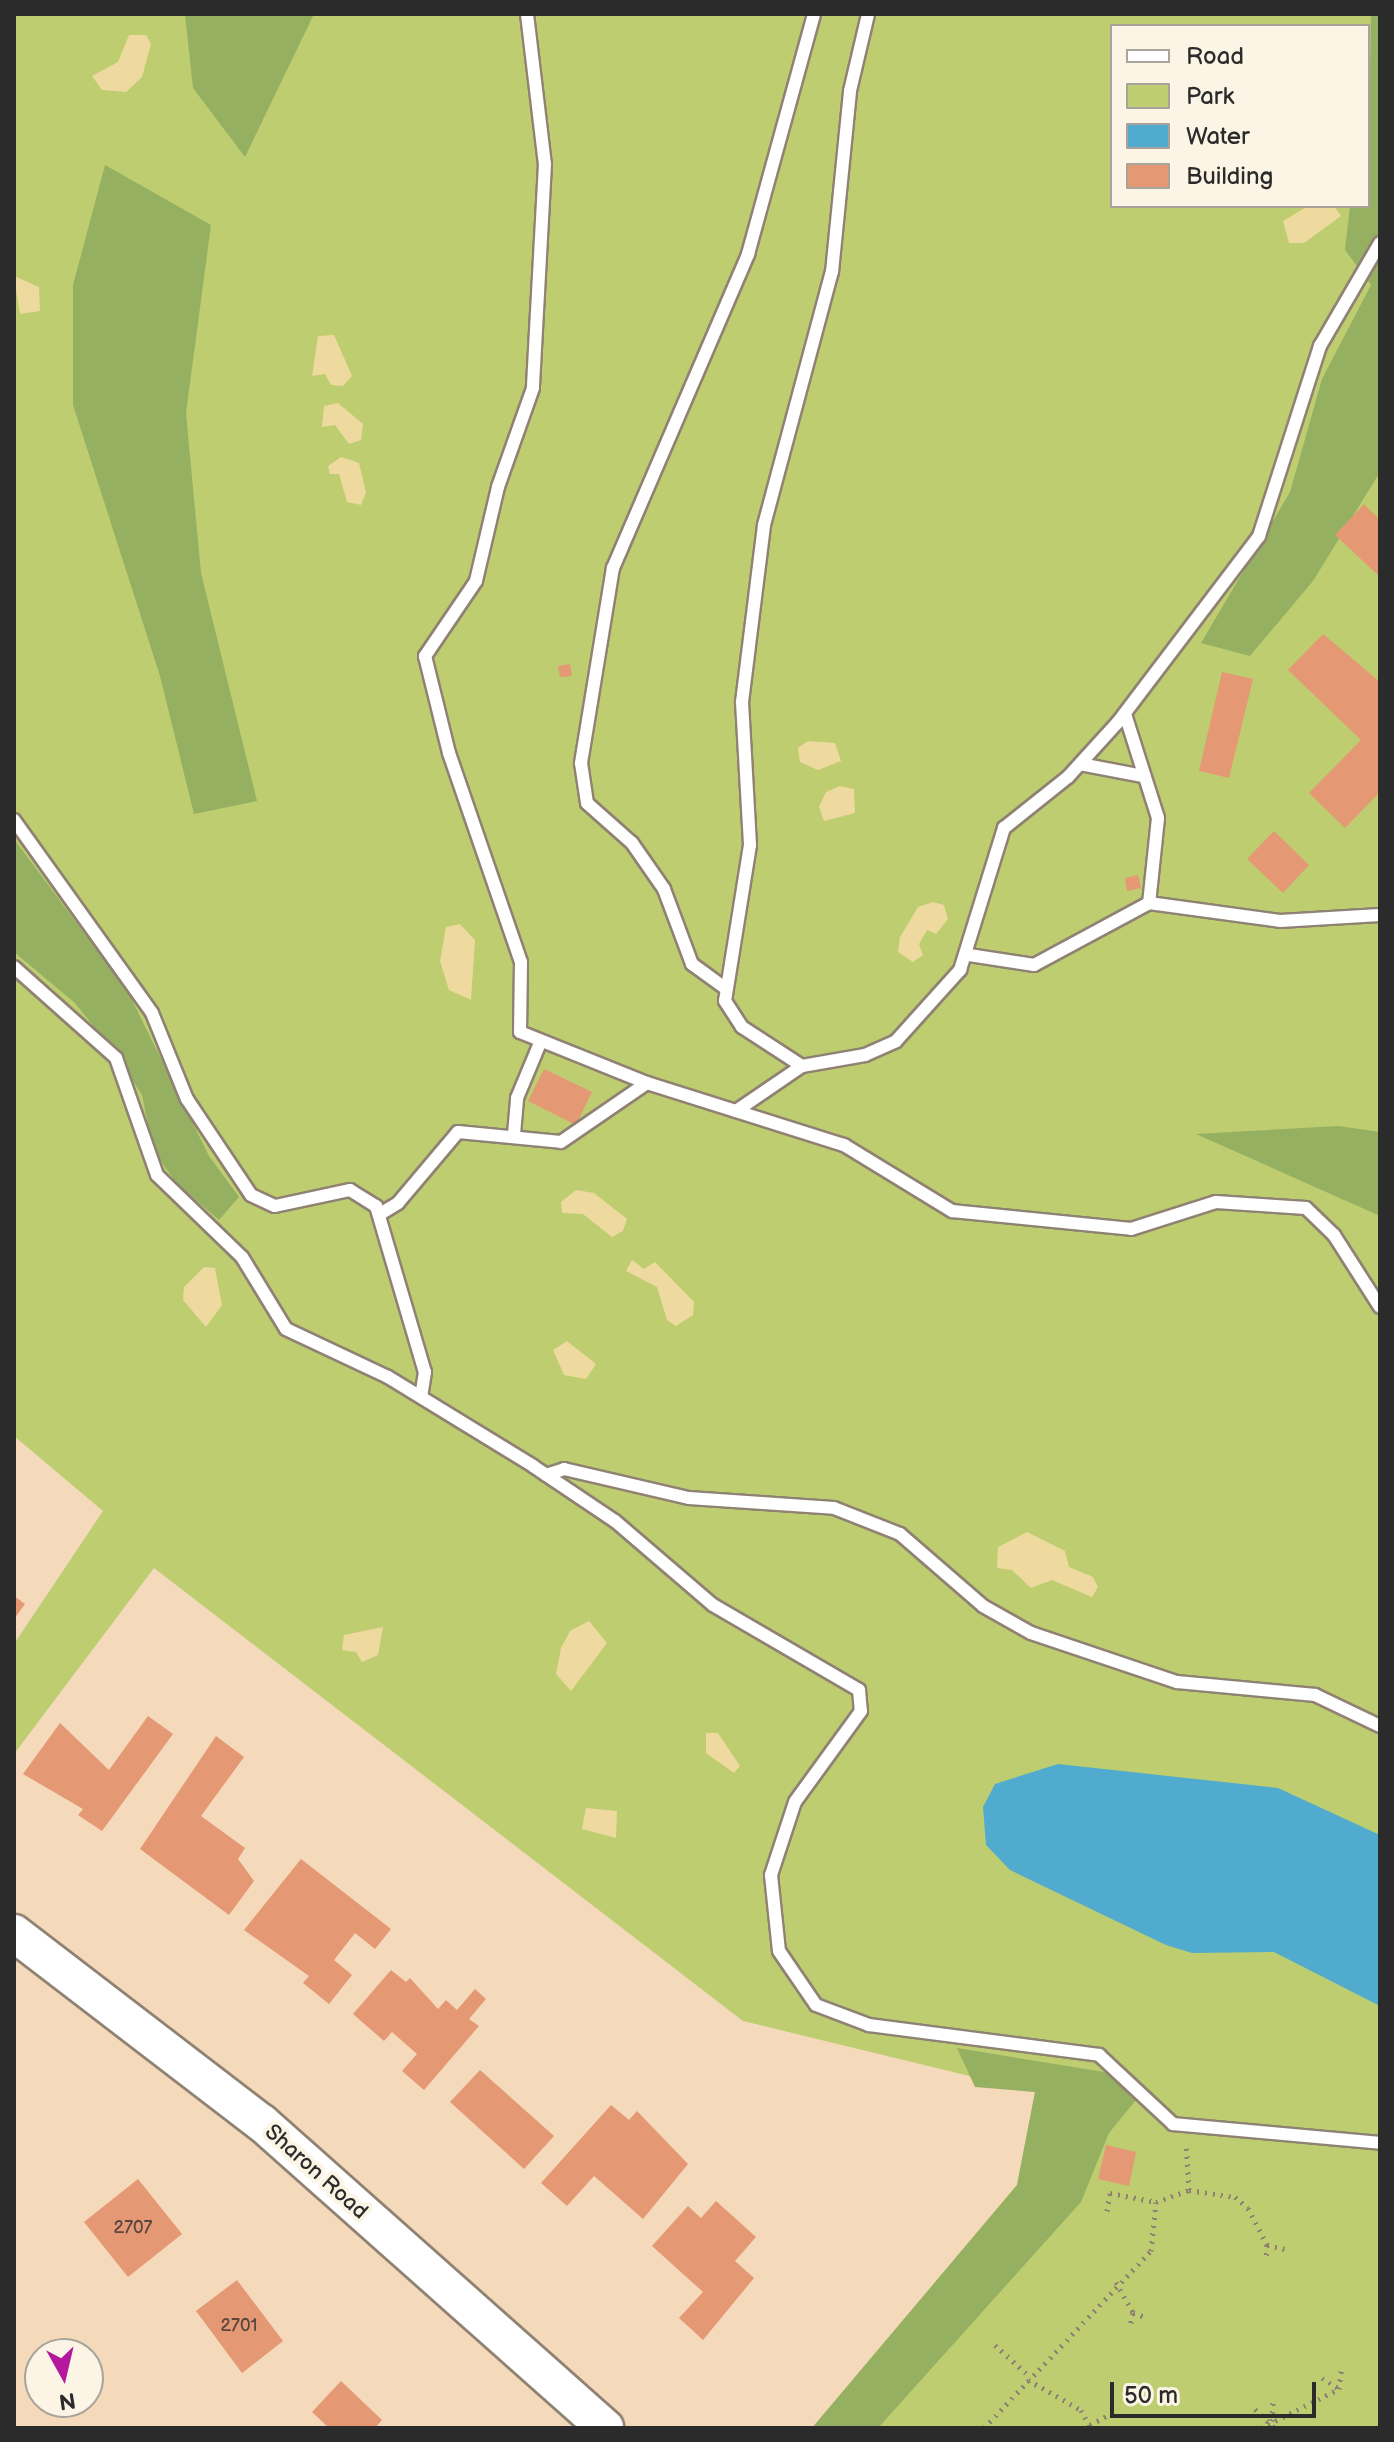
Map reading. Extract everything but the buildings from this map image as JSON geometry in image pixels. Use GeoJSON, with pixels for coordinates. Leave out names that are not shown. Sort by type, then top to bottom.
{"type":"FeatureCollection","features":[{"type":"Feature","properties":{"kind":"street","name":"Sharon Road"},"geometry":{"type":"LineString","coordinates":[[14,1933],[262,2123],[605,2428]]}},
{"type":"Feature","properties":{"kind":"lane"},"geometry":{"type":"LineString","coordinates":[[527,14],[545,164],[533,388],[494,501],[476,581],[429,643],[425,661],[449,753],[521,962],[519,1029],[540,1043],[647,1083],[844,1145],[952,1211],[1131,1229],[1216,1202],[1306,1208],[1334,1235],[1380,1307]]}},
{"type":"Feature","properties":{"kind":"lane"},"geometry":{"type":"LineString","coordinates":[[725,988],[692,964],[664,889],[632,843],[587,803],[581,763],[613,568],[753,241],[814,14]]}},
{"type":"Feature","properties":{"kind":"lane"},"geometry":{"type":"LineString","coordinates":[[802,1066],[734,1019],[725,988],[749,856],[742,702],[762,540],[828,292],[850,91],[868,14]]}},
{"type":"Feature","properties":{"kind":"lane"},"geometry":{"type":"LineString","coordinates":[[736,1111],[802,1066],[865,1055],[896,1041],[969,955],[1001,833],[1080,764],[1125,714],[1259,536],[1320,346],[1380,243]]}},
{"type":"Feature","properties":{"kind":"lane"},"geometry":{"type":"LineString","coordinates":[[1125,714],[1159,828],[1149,903]]}},
{"type":"Feature","properties":{"kind":"lane"},"geometry":{"type":"LineString","coordinates":[[1080,764],[1143,776]]}},
{"type":"Feature","properties":{"kind":"lane"},"geometry":{"type":"LineString","coordinates":[[14,820],[51,881],[152,1013],[187,1099],[251,1195],[275,1206],[350,1190],[380,1214],[425,1372],[421,1397]]}},
{"type":"Feature","properties":{"kind":"lane"},"geometry":{"type":"LineString","coordinates":[[969,955],[1034,965],[1149,903],[1280,921],[1380,915]]}},
{"type":"Feature","properties":{"kind":"lane"},"geometry":{"type":"LineString","coordinates":[[14,967],[116,1058],[157,1175],[251,1267],[286,1329],[421,1397],[546,1475],[615,1521],[713,1605],[861,1694],[859,1716],[795,1802],[773,1861],[776,1942],[809,1998],[869,2025],[1099,2055],[1162,2119],[1184,2126],[1380,2143]]}},
{"type":"Feature","properties":{"kind":"lane"},"geometry":{"type":"LineString","coordinates":[[514,1134],[517,1098],[540,1043]]}},
{"type":"Feature","properties":{"kind":"lane"},"geometry":{"type":"LineString","coordinates":[[380,1214],[398,1203],[454,1134],[514,1134],[561,1142],[647,1083]]}},
{"type":"Feature","properties":{"kind":"lane"},"geometry":{"type":"LineString","coordinates":[[546,1475],[564,1469],[689,1498],[842,1511],[900,1534],[983,1606],[1031,1633],[1191,1686],[1315,1695],[1380,1726]]}},
{"type":"Feature","properties":{"kind":"path"},"geometry":{"type":"LineString","coordinates":[[1184,2126],[1189,2190]]}},
{"type":"Feature","properties":{"kind":"path"},"geometry":{"type":"LineString","coordinates":[[1107,2211],[1110,2193],[1156,2202],[1189,2190],[1235,2197],[1267,2245],[1266,2260]]}},
{"type":"Feature","properties":{"kind":"path"},"geometry":{"type":"LineString","coordinates":[[985,2428],[1116,2282],[1151,2251],[1156,2202]]}},
{"type":"Feature","properties":{"kind":"path"},"geometry":{"type":"LineString","coordinates":[[1267,2245],[1285,2249]]}},
{"type":"Feature","properties":{"kind":"path"},"geometry":{"type":"LineString","coordinates":[[1116,2282],[1133,2313],[1130,2326]]}},
{"type":"Feature","properties":{"kind":"path"},"geometry":{"type":"LineString","coordinates":[[1133,2313],[1148,2318]]}},
{"type":"Feature","properties":{"kind":"path"},"geometry":{"type":"LineString","coordinates":[[995,2345],[1029,2378],[1081,2410],[1090,2426],[1108,2415]]}},
{"type":"Feature","properties":{"kind":"path"},"geometry":{"type":"LineString","coordinates":[[1339,2389],[1342,2366]]}},
{"type":"Feature","properties":{"kind":"path"},"geometry":{"type":"LineString","coordinates":[[1322,2378],[1339,2389]]}},
{"type":"Feature","properties":{"kind":"path"},"geometry":{"type":"LineString","coordinates":[[1261,2428],[1274,2425],[1339,2389]]}},
{"type":"Feature","properties":{"kind":"path"},"geometry":{"type":"LineString","coordinates":[[1273,2401],[1274,2425]]}},
{"type":"Feature","properties":{"kind":"path"},"geometry":{"type":"LineString","coordinates":[[1255,2409],[1274,2425]]}},
{"type":"Feature","properties":{"kind":"green space"},"geometry":{"type":"Polygon","coordinates":[[[14,14],[1380,14],[1380,2428],[812,2428],[1017,2185],[1035,2092],[743,2021],[154,1568],[14,1754],[14,1644],[103,1511],[14,1436],[14,14]]]}},
{"type":"Feature","properties":{"kind":"green space"},"geometry":{"type":"Polygon","coordinates":[[[185,14],[314,14],[245,157],[193,88],[185,14]]]}},
{"type":"Feature","properties":{"kind":"green space"},"geometry":{"type":"Polygon","coordinates":[[[1371,14],[1380,14],[1380,472],[1313,581],[1250,656],[1201,643],[1290,492],[1322,379],[1371,285],[1345,250],[1350,208],[1370,208],[1371,14]]]}},
{"type":"Feature","properties":{"kind":"green space"},"geometry":{"type":"Polygon","coordinates":[[[105,165],[211,225],[186,413],[201,573],[257,801],[194,814],[160,676],[73,405],[73,285],[105,165]]]}},
{"type":"Feature","properties":{"kind":"green space"},"geometry":{"type":"Polygon","coordinates":[[[14,839],[128,992],[209,1156],[239,1197],[219,1220],[177,1184],[153,1150],[142,1095],[110,1047],[75,1003],[14,952],[14,839]]]}},
{"type":"Feature","properties":{"kind":"green space"},"geometry":{"type":"Polygon","coordinates":[[[1339,1126],[1380,1132],[1380,1216],[1196,1134],[1339,1126]]]}},
{"type":"Feature","properties":{"kind":"green space"},"geometry":{"type":"Polygon","coordinates":[[[957,2048],[1110,2073],[1136,2100],[1109,2133],[1081,2202],[878,2428],[812,2428],[1017,2185],[1035,2092],[975,2087],[957,2048]]]}},
{"type":"Feature","properties":{"kind":"sand"},"geometry":{"type":"Polygon","coordinates":[[[129,35],[146,35],[151,44],[142,77],[126,92],[102,90],[92,76],[118,62],[129,35]]]}},
{"type":"Feature","properties":{"kind":"sand"},"geometry":{"type":"Polygon","coordinates":[[[1305,208],[1335,208],[1341,216],[1304,243],[1289,243],[1283,221],[1305,208]]]}},
{"type":"Feature","properties":{"kind":"sand"},"geometry":{"type":"Polygon","coordinates":[[[14,276],[39,287],[40,311],[20,314],[14,276]]]}},
{"type":"Feature","properties":{"kind":"sand"},"geometry":{"type":"Polygon","coordinates":[[[334,335],[352,376],[343,386],[331,385],[325,374],[312,376],[318,336],[334,335]]]}},
{"type":"Feature","properties":{"kind":"sand"},"geometry":{"type":"Polygon","coordinates":[[[338,403],[363,424],[361,440],[349,444],[335,425],[322,427],[324,406],[338,403]]]}},
{"type":"Feature","properties":{"kind":"sand"},"geometry":{"type":"Polygon","coordinates":[[[341,457],[359,463],[366,492],[361,505],[347,502],[339,474],[330,474],[328,466],[341,457]]]}},
{"type":"Feature","properties":{"kind":"sand"},"geometry":{"type":"Polygon","coordinates":[[[808,741],[835,743],[841,761],[818,770],[800,762],[798,748],[808,741]]]}},
{"type":"Feature","properties":{"kind":"sand"},"geometry":{"type":"Polygon","coordinates":[[[840,786],[854,789],[855,813],[824,821],[819,807],[826,792],[840,786]]]}},
{"type":"Feature","properties":{"kind":"sand"},"geometry":{"type":"Polygon","coordinates":[[[933,902],[944,905],[948,919],[936,934],[927,930],[919,944],[923,955],[913,962],[898,952],[900,937],[918,907],[933,902]]]}},
{"type":"Feature","properties":{"kind":"sand"},"geometry":{"type":"Polygon","coordinates":[[[460,924],[475,940],[471,1000],[449,990],[440,961],[446,927],[460,924]]]}},
{"type":"Feature","properties":{"kind":"sand"},"geometry":{"type":"Polygon","coordinates":[[[576,1190],[594,1193],[627,1219],[623,1231],[612,1237],[583,1214],[562,1213],[561,1202],[576,1190]]]}},
{"type":"Feature","properties":{"kind":"sand"},"geometry":{"type":"Polygon","coordinates":[[[632,1260],[644,1269],[655,1262],[694,1302],[693,1315],[676,1326],[667,1320],[657,1287],[626,1271],[632,1260]]]}},
{"type":"Feature","properties":{"kind":"sand"},"geometry":{"type":"Polygon","coordinates":[[[204,1267],[215,1268],[222,1305],[206,1327],[183,1300],[184,1287],[204,1267]]]}},
{"type":"Feature","properties":{"kind":"sand"},"geometry":{"type":"Polygon","coordinates":[[[567,1341],[596,1364],[586,1379],[564,1375],[553,1350],[567,1341]]]}},
{"type":"Feature","properties":{"kind":"sand"},"geometry":{"type":"Polygon","coordinates":[[[1027,1532],[1065,1551],[1069,1567],[1093,1577],[1098,1587],[1092,1597],[1052,1580],[1031,1588],[1012,1570],[997,1568],[998,1547],[1027,1532]]]}},
{"type":"Feature","properties":{"kind":"sand"},"geometry":{"type":"Polygon","coordinates":[[[589,1621],[607,1643],[571,1691],[556,1674],[561,1648],[570,1631],[589,1621]]]}},
{"type":"Feature","properties":{"kind":"sand"},"geometry":{"type":"Polygon","coordinates":[[[383,1627],[378,1655],[362,1662],[356,1652],[342,1650],[344,1635],[383,1627]]]}},
{"type":"Feature","properties":{"kind":"sand"},"geometry":{"type":"Polygon","coordinates":[[[706,1733],[718,1733],[740,1766],[734,1773],[706,1753],[706,1733]]]}},
{"type":"Feature","properties":{"kind":"sand"},"geometry":{"type":"Polygon","coordinates":[[[586,1808],[617,1811],[616,1838],[582,1829],[586,1808]]]}},
{"type":"Feature","properties":{"kind":"water"},"geometry":{"type":"Polygon","coordinates":[[[1058,1764],[1278,1788],[1380,1835],[1380,2006],[1274,1952],[1192,1953],[1166,1945],[1010,1870],[986,1845],[983,1807],[995,1784],[1058,1764]]]}}]}
